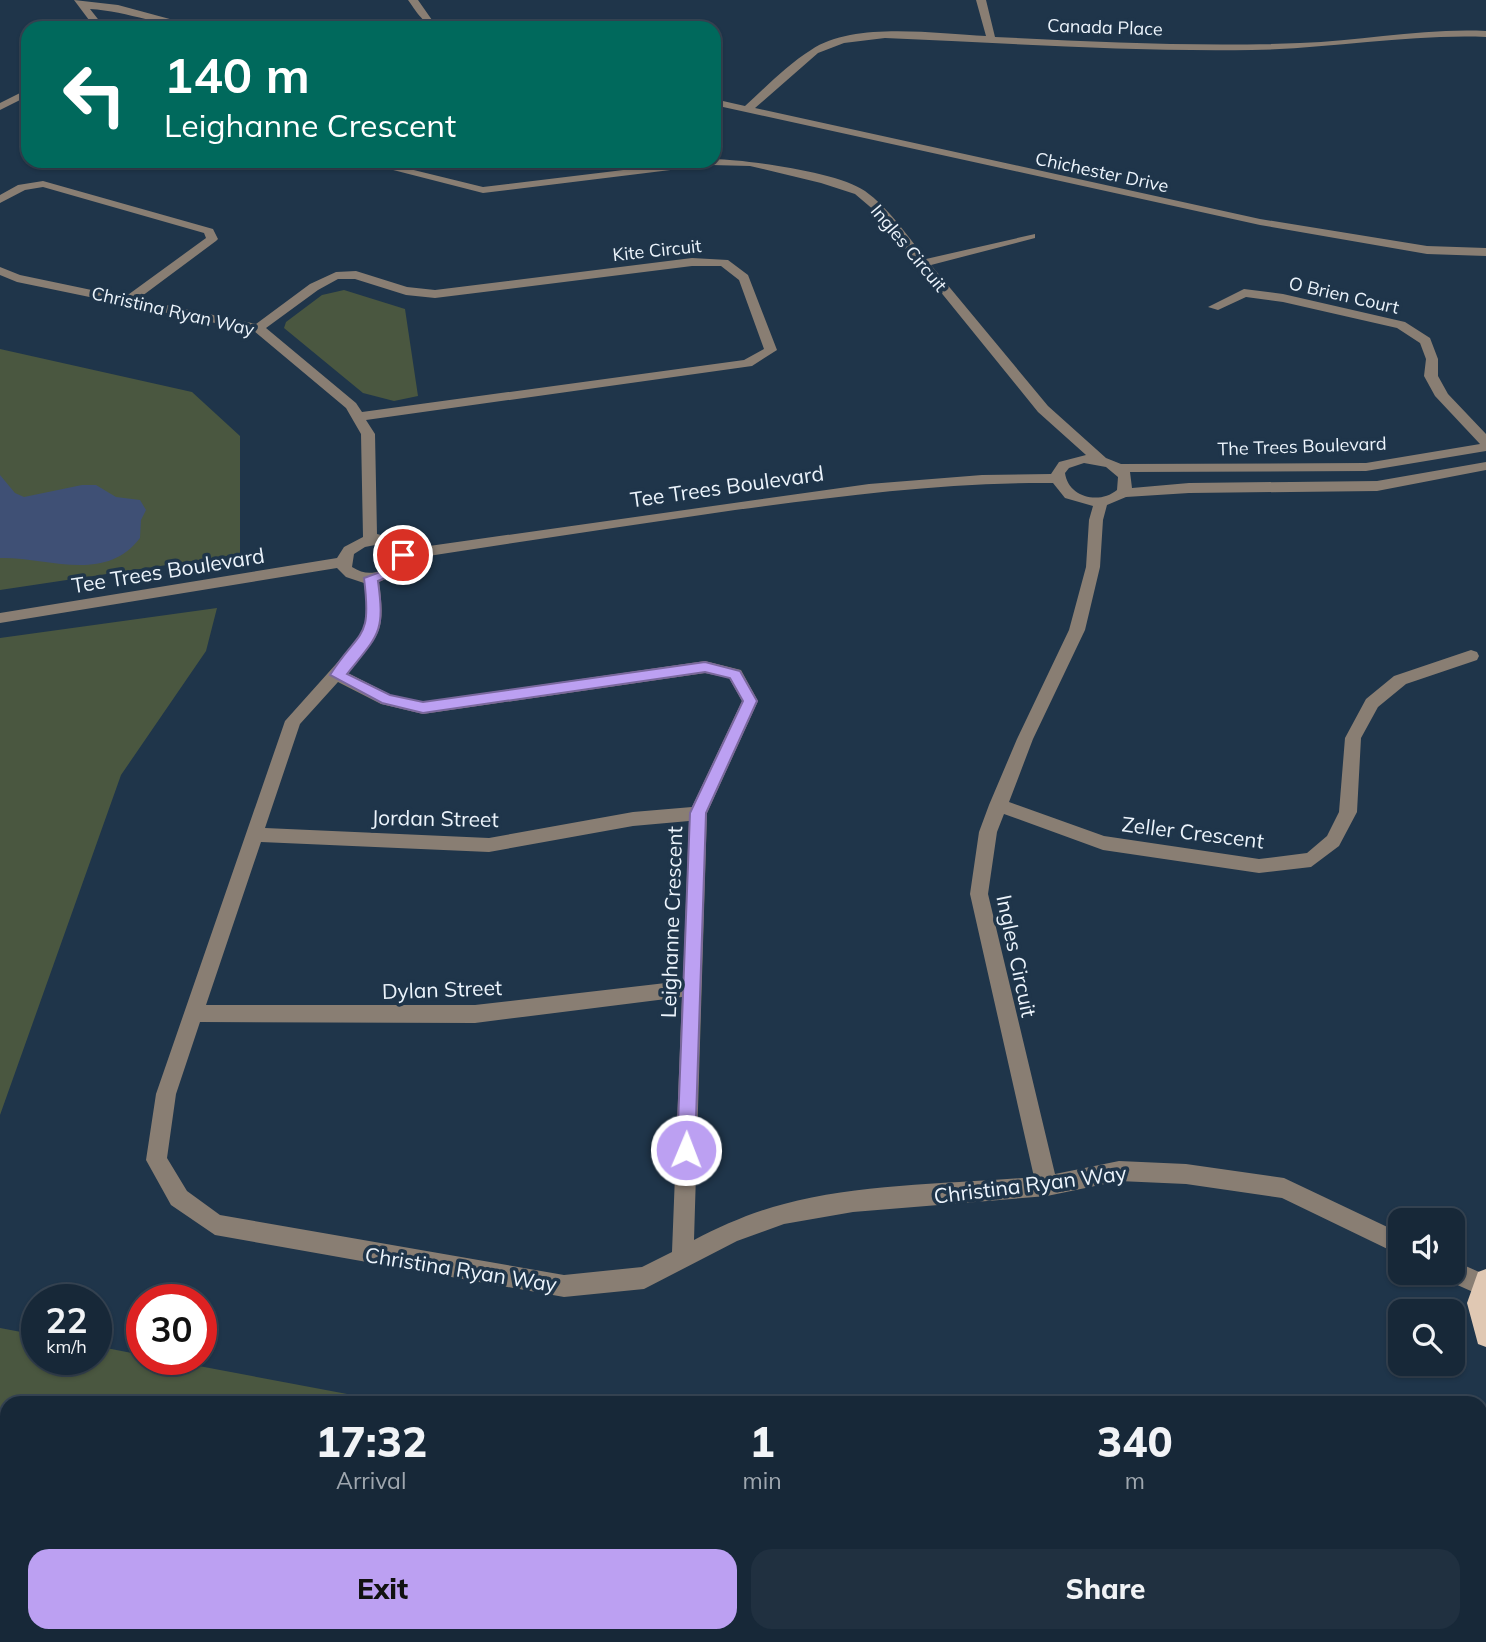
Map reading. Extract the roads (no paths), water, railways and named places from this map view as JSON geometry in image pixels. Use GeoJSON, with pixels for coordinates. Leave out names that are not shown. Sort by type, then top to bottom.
{"type":"FeatureCollection","features":[{"type":"Feature","properties":{"kind":"main road"},"geometry":{"type":"LineString","coordinates":[[1484,1282],[1478,1303],[1486,1336]]}},
{"type":"Feature","properties":{"kind":"street"},"geometry":{"type":"LineString","coordinates":[[412,0],[428,21]]}},
{"type":"Feature","properties":{"kind":"street"},"geometry":{"type":"LineString","coordinates":[[981,0],[991,39]]}},
{"type":"Feature","properties":{"kind":"street"},"geometry":{"type":"LineString","coordinates":[[79,3],[118,8],[170,21]]}},
{"type":"Feature","properties":{"kind":"street"},"geometry":{"type":"LineString","coordinates":[[79,3],[94,21]]}},
{"type":"Feature","properties":{"kind":"street","name":"Canada Place"},"geometry":{"type":"LineString","coordinates":[[747,110],[815,51],[842,40],[885,35],[1302,46],[1395,36],[1486,34]]}},
{"type":"Feature","properties":{"kind":"street"},"geometry":{"type":"LineString","coordinates":[[0,107],[21,96]]}},
{"type":"Feature","properties":{"kind":"street","name":"Chichester Drive"},"geometry":{"type":"LineString","coordinates":[[721,104],[1234,217],[1427,250],[1486,252]]}},
{"type":"Feature","properties":{"kind":"street","name":"Ingles Circuit"},"geometry":{"type":"LineString","coordinates":[[721,162],[750,163],[824,180],[859,192],[879,209],[1043,408],[1100,460]]}},
{"type":"Feature","properties":{"kind":"street","name":"Ingles Circuit"},"geometry":{"type":"LineString","coordinates":[[391,168],[483,190],[642,168]]}},
{"type":"Feature","properties":{"kind":"street"},"geometry":{"type":"LineString","coordinates":[[0,200],[22,187],[43,184],[209,232],[212,240],[129,300]]}},
{"type":"Feature","properties":{"kind":"street"},"geometry":{"type":"LineString","coordinates":[[923,263],[1031,236]]}},
{"type":"Feature","properties":{"kind":"street","name":"Kite Circuit"},"geometry":{"type":"LineString","coordinates":[[258,328],[314,287],[336,276],[356,275],[406,291],[435,294],[692,262],[724,263],[744,278],[771,350],[747,363],[358,416]]}},
{"type":"Feature","properties":{"kind":"street","name":"Christina Ryan Way"},"geometry":{"type":"LineString","coordinates":[[0,271],[18,278],[258,328],[351,406],[368,434],[370,540]]}},
{"type":"Feature","properties":{"kind":"street","name":"O Brien Court"},"geometry":{"type":"LineString","coordinates":[[1214,307],[1244,293],[1283,298],[1401,325],[1426,341],[1432,359],[1431,376],[1442,396],[1486,442]]}},
{"type":"Feature","properties":{"kind":"street","name":"The Trees Boulevard"},"geometry":{"type":"LineString","coordinates":[[1119,468],[1366,467],[1486,447]]}},
{"type":"Feature","properties":{"kind":"street"},"geometry":{"type":"LineString","coordinates":[[1100,460],[1119,468],[1125,477],[1126,487],[1122,493],[1101,502],[1070,495],[1058,480],[1064,465],[1073,461],[1100,460]]}},
{"type":"Feature","properties":{"kind":"street","name":"The Trees Boulevard"},"geometry":{"type":"LineString","coordinates":[[1122,493],[1189,488],[1377,486],[1486,466]]}},
{"type":"Feature","properties":{"kind":"street","name":"Tee Trees Boulevard"},"geometry":{"type":"LineString","coordinates":[[403,555],[573,528],[916,482],[998,477],[1058,480]]}},
{"type":"Feature","properties":{"kind":"street","name":"Ingles Circuit"},"geometry":{"type":"LineString","coordinates":[[1047,1186],[979,894],[988,832],[998,805],[1025,738],[1077,630],[1093,567],[1096,520],[1101,502]]}},
{"type":"Feature","properties":{"kind":"street"},"geometry":{"type":"LineString","coordinates":[[370,540],[389,540],[401,549],[403,555],[397,568],[390,573],[371,578],[351,575],[343,562],[344,556],[354,546],[370,540]]}},
{"type":"Feature","properties":{"kind":"street","name":"Tee Trees Boulevard"},"geometry":{"type":"LineString","coordinates":[[0,618],[343,562]]}},
{"type":"Feature","properties":{"kind":"street","name":"Christina Ryan Way"},"geometry":{"type":"LineString","coordinates":[[371,578],[376,615],[369,636],[338,675],[293,721],[166,1094],[156,1160],[179,1198],[215,1225],[564,1286],[644,1278],[732,1232],[795,1212],[853,1202],[1047,1186],[1119,1171],[1186,1174],[1284,1188],[1388,1238]]}},
{"type":"Feature","properties":{"kind":"street","name":"Zeller Crescent"},"geometry":{"type":"LineString","coordinates":[[998,805],[1103,843],[1259,866],[1311,860],[1333,841],[1348,812],[1353,737],[1372,703],[1400,680],[1471,656]]}},
{"type":"Feature","properties":{"kind":"street","name":"Leighanne Crescent"},"geometry":{"type":"LineString","coordinates":[[338,675],[387,700],[423,708],[705,667],[735,674],[750,701],[698,813],[683,1258]]}},
{"type":"Feature","properties":{"kind":"street","name":"Jordan Street"},"geometry":{"type":"LineString","coordinates":[[254,835],[489,845],[633,819],[698,813]]}},
{"type":"Feature","properties":{"kind":"street","name":"Dylan Street"},"geometry":{"type":"LineString","coordinates":[[194,1013],[475,1014],[690,988]]}},
{"type":"Feature","properties":{"kind":"street"},"geometry":{"type":"LineString","coordinates":[[1465,1275],[1484,1282]]}},
{"type":"Feature","properties":{"kind":"water"},"geometry":{"type":"Polygon","coordinates":[[[0,475],[15,493],[24,497],[82,485],[96,485],[116,497],[140,500],[146,510],[141,520],[140,538],[126,552],[93,564],[75,565],[0,558],[0,475]]]}}]}
